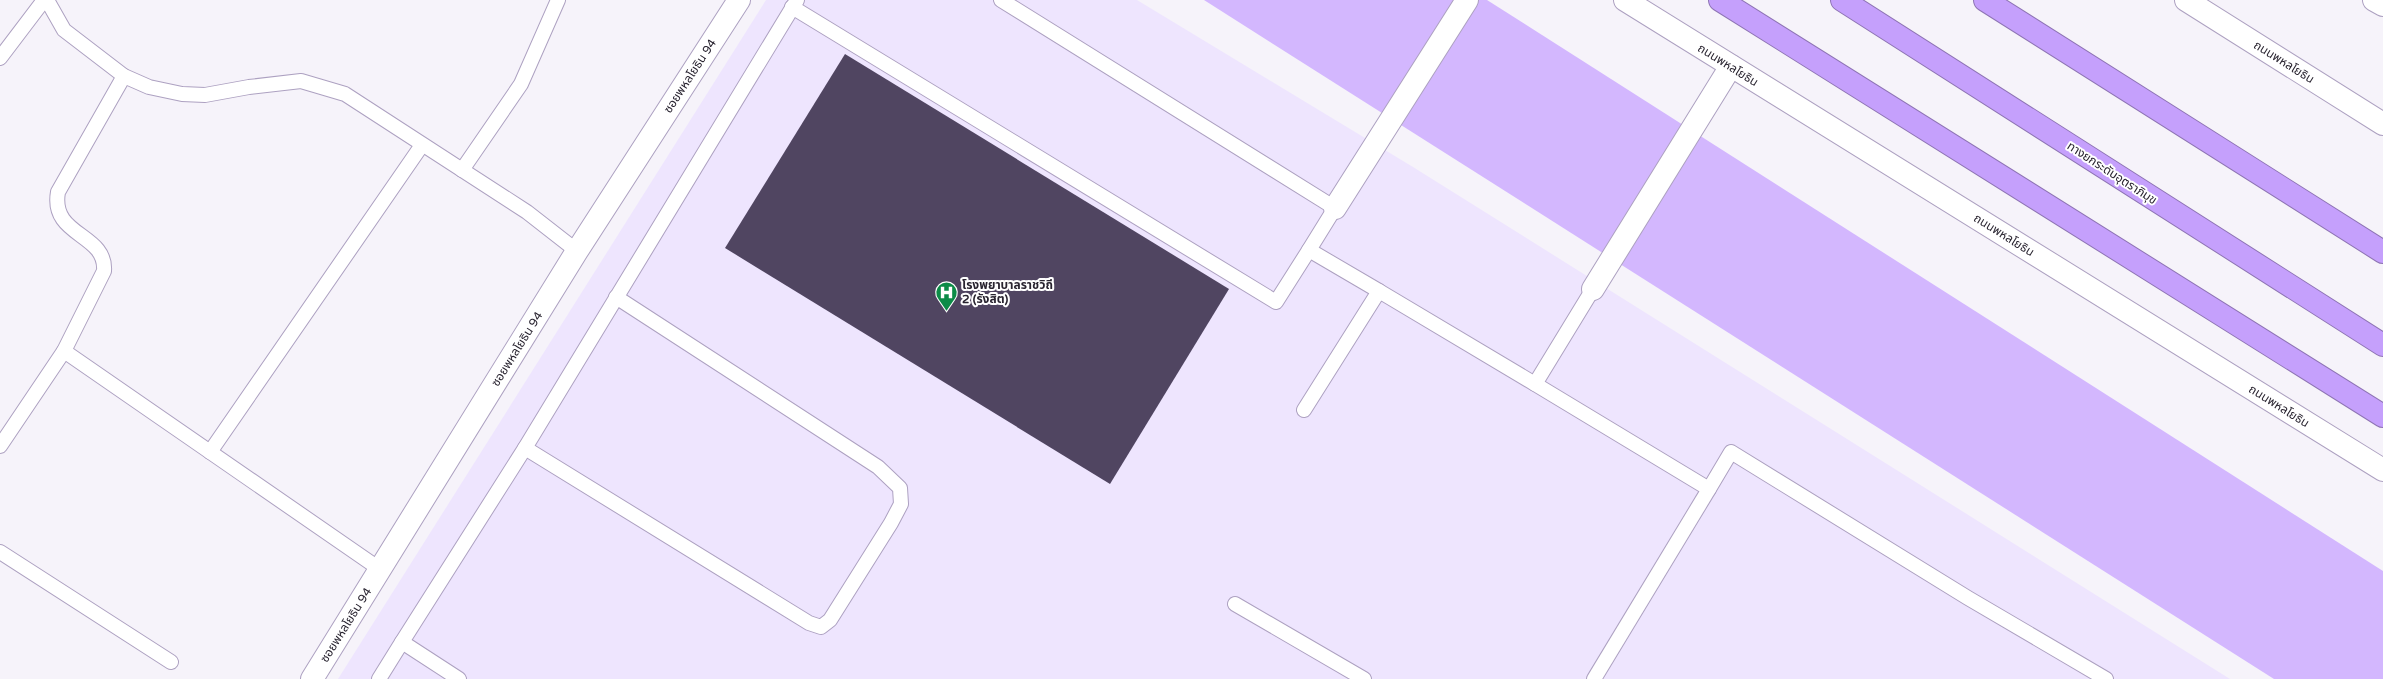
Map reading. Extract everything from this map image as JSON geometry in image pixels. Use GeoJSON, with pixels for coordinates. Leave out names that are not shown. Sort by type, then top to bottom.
{"type":"FeatureCollection","features":[{"type":"Feature","properties":{"kind":"highway"},"geometry":{"type":"LineString","coordinates":[[1720,0],[2383,416]]}},
{"type":"Feature","properties":{"kind":"highway","name":"ทางยกระดับอุตราภิมุข"},"geometry":{"type":"LineString","coordinates":[[1842,0],[2383,345]]}},
{"type":"Feature","properties":{"kind":"highway"},"geometry":{"type":"LineString","coordinates":[[1985,0],[2383,252]]}},
{"type":"Feature","properties":{"kind":"highway"},"geometry":{"type":"LineString","coordinates":[[1994,0],[2383,245]]}},
{"type":"Feature","properties":{"kind":"street"},"geometry":{"type":"LineString","coordinates":[[720,0],[725,22]]}},
{"type":"Feature","properties":{"kind":"street","name":"ซอยพหลโยธิน 94"},"geometry":{"type":"LineString","coordinates":[[312,679],[578,251],[739,0]]}},
{"type":"Feature","properties":{"kind":"street"},"geometry":{"type":"LineString","coordinates":[[1335,208],[1467,0]]}},
{"type":"Feature","properties":{"kind":"street","name":"ถนนพหลโยธิน"},"geometry":{"type":"LineString","coordinates":[[1625,0],[2383,470]]}},
{"type":"Feature","properties":{"kind":"street","name":"ถนนพหลโยธิน"},"geometry":{"type":"LineString","coordinates":[[2186,0],[2383,124]]}},
{"type":"Feature","properties":{"kind":"street"},"geometry":{"type":"LineString","coordinates":[[2374,0],[2383,6]]}},
{"type":"Feature","properties":{"kind":"street"},"geometry":{"type":"LineString","coordinates":[[1594,289],[1714,96],[1731,66]]}},
{"type":"Feature","properties":{"kind":"lane"},"geometry":{"type":"LineString","coordinates":[[0,58],[46,0],[64,30],[124,76],[149,87],[182,94],[205,95],[249,87],[301,81],[345,94],[527,212],[578,251]]}},
{"type":"Feature","properties":{"kind":"lane"},"geometry":{"type":"LineString","coordinates":[[462,170],[521,84],[558,0]]}},
{"type":"Feature","properties":{"kind":"lane"},"geometry":{"type":"LineString","coordinates":[[379,679],[525,448],[794,4],[1276,302],[1335,208],[1001,0]]}},
{"type":"Feature","properties":{"kind":"lane"},"geometry":{"type":"LineString","coordinates":[[0,446],[5,432],[64,351],[104,271],[105,260],[98,250],[60,217],[55,205],[58,192],[124,76]]}},
{"type":"Feature","properties":{"kind":"lane"},"geometry":{"type":"LineString","coordinates":[[210,452],[422,144]]}},
{"type":"Feature","properties":{"kind":"lane"},"geometry":{"type":"LineString","coordinates":[[1309,250],[1709,488]]}},
{"type":"Feature","properties":{"kind":"lane"},"geometry":{"type":"LineString","coordinates":[[1536,384],[1594,289]]}},
{"type":"Feature","properties":{"kind":"lane"},"geometry":{"type":"LineString","coordinates":[[1304,410],[1379,291]]}},
{"type":"Feature","properties":{"kind":"lane"},"geometry":{"type":"LineString","coordinates":[[525,448],[809,623],[821,627],[830,620],[891,523],[901,504],[900,488],[878,467],[616,297]]}},
{"type":"Feature","properties":{"kind":"lane"},"geometry":{"type":"LineString","coordinates":[[64,351],[381,570]]}},
{"type":"Feature","properties":{"kind":"lane"},"geometry":{"type":"LineString","coordinates":[[1594,679],[1731,452],[1968,598],[2106,679]]}},
{"type":"Feature","properties":{"kind":"lane"},"geometry":{"type":"LineString","coordinates":[[0,552],[171,662]]}},
{"type":"Feature","properties":{"kind":"lane"},"geometry":{"type":"LineString","coordinates":[[1235,604],[1364,679]]}},
{"type":"Feature","properties":{"kind":"lane"},"geometry":{"type":"LineString","coordinates":[[402,642],[459,679]]}},
{"type":"Feature","properties":{"kind":"shaded area","name":"โรงพยาบาลราชวิถี 2 (รังสิต)"},"geometry":{"type":"Polygon","coordinates":[[[766,0],[1137,0],[1413,167],[2230,679],[338,679],[766,0]]]}},
{"type":"Feature","properties":{"kind":"shaded area"},"geometry":{"type":"Polygon","coordinates":[[[1204,0],[1487,0],[2383,571],[2383,679],[2274,679],[1204,0]]]}},
{"type":"Feature","properties":{"kind":"building"},"geometry":{"type":"Polygon","coordinates":[[[845,54],[1229,289],[1110,484],[725,248],[845,54]]]}},
{"type":"Feature","properties":{"kind":"place","name":"โรงพยาบาลราชวิถี 2 (รังสิต)"},"geometry":{"type":"Point","coordinates":[946,312]}}]}
